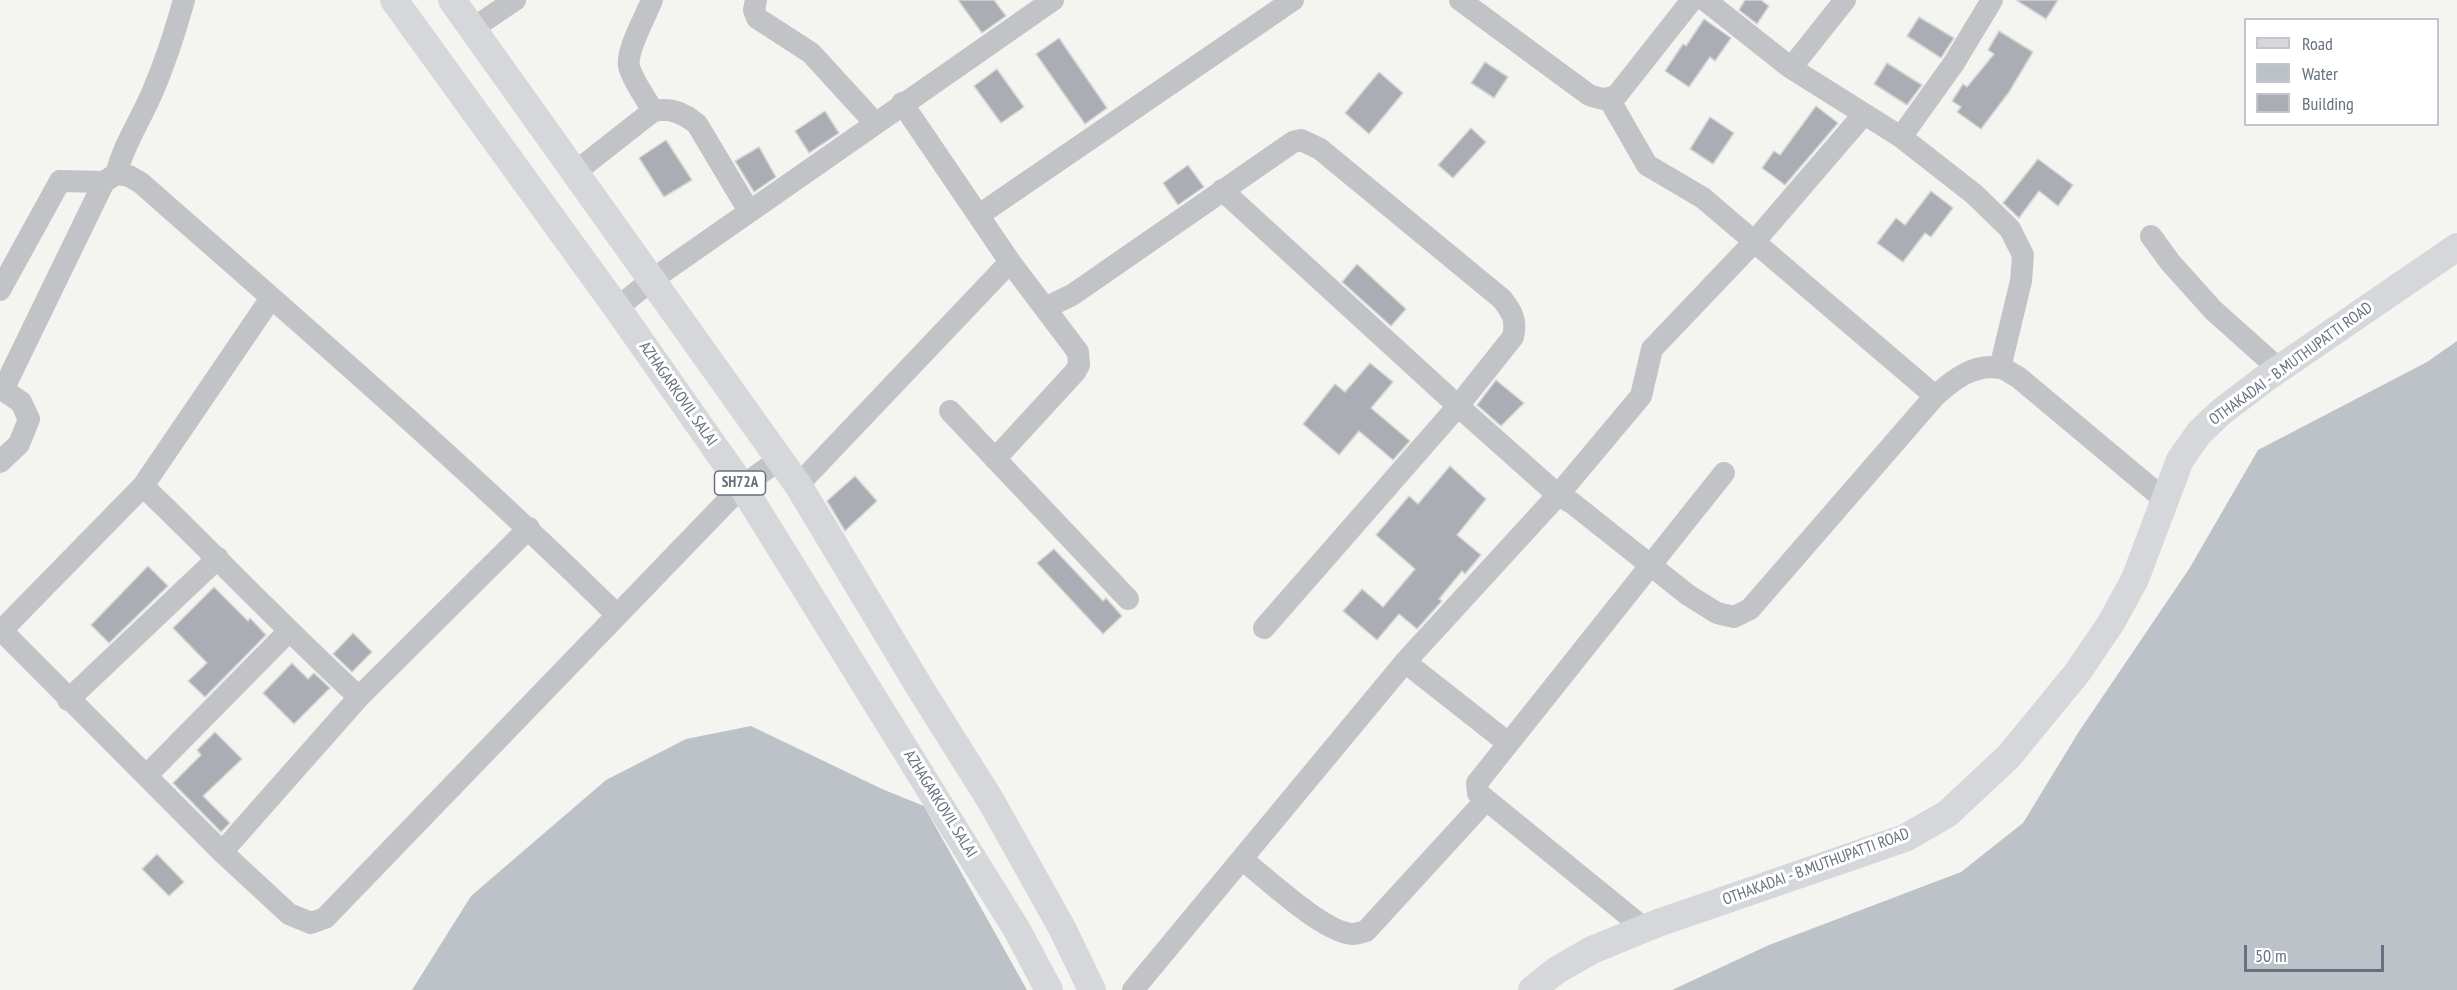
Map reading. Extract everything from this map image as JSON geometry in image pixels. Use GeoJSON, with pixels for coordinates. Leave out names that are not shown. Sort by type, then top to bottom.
{"type":"FeatureCollection","features":[{"type":"Feature","properties":{"kind":"main road","name":"AZHAGARKOVIL SALAI"},"geometry":{"type":"LineString","coordinates":[[394,0],[617,308],[742,486],[1017,930],[1049,990]]}},
{"type":"Feature","properties":{"kind":"main road","name":"SH72A"},"geometry":{"type":"LineString","coordinates":[[452,0],[798,485],[991,801],[1062,928],[1092,990]]}},
{"type":"Feature","properties":{"kind":"main road","name":"OTHAKADAI - B.MUTHUPATTI ROAD"},"geometry":{"type":"LineString","coordinates":[[1532,990],[1557,970],[1592,950],[1905,838],[1947,814],[2009,756],[2111,623],[2135,579],[2180,460],[2199,433],[2221,412],[2279,369],[2457,247]]}},
{"type":"Feature","properties":{"kind":"street"},"geometry":{"type":"LineString","coordinates":[[0,462],[19,444],[29,419],[21,402],[2,389],[152,94],[184,0]]}},
{"type":"Feature","properties":{"kind":"street"},"geometry":{"type":"LineString","coordinates":[[472,29],[515,0]]}},
{"type":"Feature","properties":{"kind":"street"},"geometry":{"type":"LineString","coordinates":[[652,0],[629,58],[629,67],[653,111]]}},
{"type":"Feature","properties":{"kind":"street"},"geometry":{"type":"LineString","coordinates":[[756,0],[754,10],[757,18],[811,53],[875,123]]}},
{"type":"Feature","properties":{"kind":"street"},"geometry":{"type":"LineString","coordinates":[[617,308],[653,279],[749,211],[1053,0]]}},
{"type":"Feature","properties":{"kind":"street"},"geometry":{"type":"LineString","coordinates":[[979,215],[1293,0]]}},
{"type":"Feature","properties":{"kind":"street"},"geometry":{"type":"LineString","coordinates":[[1477,5],[1589,95],[1600,99],[1610,99],[1617,95],[1692,0]]}},
{"type":"Feature","properties":{"kind":"street"},"geometry":{"type":"LineString","coordinates":[[1705,0],[1791,68],[1901,137],[1974,195],[2010,229],[2023,255],[2021,281],[2000,368]]}},
{"type":"Feature","properties":{"kind":"street"},"geometry":{"type":"LineString","coordinates":[[1791,68],[1845,0]]}},
{"type":"Feature","properties":{"kind":"street"},"geometry":{"type":"LineString","coordinates":[[1901,137],[1954,63],[1992,0]]}},
{"type":"Feature","properties":{"kind":"street"},"geometry":{"type":"LineString","coordinates":[[1610,99],[1647,165],[1703,198],[1935,396]]}},
{"type":"Feature","properties":{"kind":"street"},"geometry":{"type":"LineString","coordinates":[[902,103],[1010,262],[1078,352],[1079,365],[1075,372],[994,459]]}},
{"type":"Feature","properties":{"kind":"street"},"geometry":{"type":"LineString","coordinates":[[574,173],[653,111],[668,109],[685,115],[697,124],[749,211]]}},
{"type":"Feature","properties":{"kind":"street"},"geometry":{"type":"LineString","coordinates":[[1133,990],[1405,662],[1558,495],[1641,396],[1652,349],[1754,242],[1864,114]]}},
{"type":"Feature","properties":{"kind":"street"},"geometry":{"type":"LineString","coordinates":[[1045,308],[1072,295],[1222,190],[1293,142],[1301,140],[1311,143],[1502,299],[1513,312],[1515,327],[1513,337],[1458,406],[1264,628]]}},
{"type":"Feature","properties":{"kind":"street"},"geometry":{"type":"LineString","coordinates":[[0,290],[60,181],[129,176],[141,183],[530,528],[617,615]]}},
{"type":"Feature","properties":{"kind":"street"},"geometry":{"type":"LineString","coordinates":[[1222,190],[1558,495],[1688,595],[1717,613],[1734,617],[1750,609],[1935,396],[1955,378],[1974,369],[2000,368],[2018,377],[2165,500]]}},
{"type":"Feature","properties":{"kind":"street"},"geometry":{"type":"LineString","coordinates":[[2151,236],[2213,310],[2279,369]]}},
{"type":"Feature","properties":{"kind":"street"},"geometry":{"type":"LineString","coordinates":[[798,485],[1010,262]]}},
{"type":"Feature","properties":{"kind":"street"},"geometry":{"type":"LineString","coordinates":[[271,298],[143,486],[1,630],[68,700],[222,852],[289,914],[311,923],[325,918],[742,486],[779,460]]}},
{"type":"Feature","properties":{"kind":"street"},"geometry":{"type":"LineString","coordinates":[[950,411],[1128,599]]}},
{"type":"Feature","properties":{"kind":"street"},"geometry":{"type":"LineString","coordinates":[[1646,929],[1486,800],[1478,793],[1477,783],[1724,473]]}},
{"type":"Feature","properties":{"kind":"street"},"geometry":{"type":"LineString","coordinates":[[143,486],[218,558],[288,632],[359,697]]}},
{"type":"Feature","properties":{"kind":"street"},"geometry":{"type":"LineString","coordinates":[[222,852],[359,697],[530,528]]}},
{"type":"Feature","properties":{"kind":"street"},"geometry":{"type":"LineString","coordinates":[[68,700],[218,558]]}},
{"type":"Feature","properties":{"kind":"street"},"geometry":{"type":"LineString","coordinates":[[147,776],[288,632]]}},
{"type":"Feature","properties":{"kind":"street"},"geometry":{"type":"LineString","coordinates":[[1405,662],[1508,743]]}},
{"type":"Feature","properties":{"kind":"street"},"geometry":{"type":"LineString","coordinates":[[1243,860],[1318,920],[1341,931],[1354,934],[1366,931],[1486,800]]}},
{"type":"Feature","properties":{"kind":"water"},"geometry":{"type":"Polygon","coordinates":[[[2457,341],[2457,990],[1672,990],[1769,945],[1961,872],[2023,823],[2078,733],[2189,569],[2258,450],[2427,362],[2457,341]]]}},
{"type":"Feature","properties":{"kind":"water"},"geometry":{"type":"Polygon","coordinates":[[[751,726],[882,789],[924,806],[1027,990],[412,990],[471,896],[606,780],[686,739],[751,726]]]}},
{"type":"Feature","properties":{"kind":"building"},"geometry":{"type":"Polygon","coordinates":[[[958,0],[994,0],[1006,16],[982,33],[958,0]]]}},
{"type":"Feature","properties":{"kind":"building"},"geometry":{"type":"Polygon","coordinates":[[[1745,0],[1761,0],[1769,6],[1757,24],[1739,10],[1745,0]]]}},
{"type":"Feature","properties":{"kind":"building"},"geometry":{"type":"Polygon","coordinates":[[[2016,0],[2058,0],[2046,19],[2016,0]]]}},
{"type":"Feature","properties":{"kind":"building"},"geometry":{"type":"Polygon","coordinates":[[[1919,17],[1954,38],[1941,58],[1907,36],[1919,17]]]}},
{"type":"Feature","properties":{"kind":"building"},"geometry":{"type":"Polygon","coordinates":[[[1704,19],[1731,38],[1715,61],[1710,57],[1689,87],[1665,71],[1683,44],[1686,46],[1704,19]]]}},
{"type":"Feature","properties":{"kind":"building"},"geometry":{"type":"Polygon","coordinates":[[[1999,31],[2033,52],[2009,92],[1981,129],[1957,112],[1961,107],[1952,101],[1963,84],[1967,87],[1994,54],[1988,50],[1999,31]]]}},
{"type":"Feature","properties":{"kind":"building"},"geometry":{"type":"Polygon","coordinates":[[[1059,38],[1107,108],[1085,124],[1036,54],[1059,38]]]}},
{"type":"Feature","properties":{"kind":"building"},"geometry":{"type":"Polygon","coordinates":[[[1485,62],[1508,77],[1494,98],[1471,83],[1485,62]]]}},
{"type":"Feature","properties":{"kind":"building"},"geometry":{"type":"Polygon","coordinates":[[[1887,63],[1922,85],[1907,105],[1874,84],[1887,63]]]}},
{"type":"Feature","properties":{"kind":"building"},"geometry":{"type":"Polygon","coordinates":[[[997,69],[1024,107],[1001,123],[974,86],[997,69]]]}},
{"type":"Feature","properties":{"kind":"building"},"geometry":{"type":"Polygon","coordinates":[[[1379,72],[1403,93],[1369,134],[1345,113],[1379,72]]]}},
{"type":"Feature","properties":{"kind":"building"},"geometry":{"type":"Polygon","coordinates":[[[1816,106],[1838,123],[1785,185],[1762,168],[1774,151],[1780,155],[1816,106]]]}},
{"type":"Feature","properties":{"kind":"building"},"geometry":{"type":"Polygon","coordinates":[[[825,111],[839,133],[809,153],[795,131],[825,111]]]}},
{"type":"Feature","properties":{"kind":"building"},"geometry":{"type":"Polygon","coordinates":[[[1710,117],[1734,133],[1713,164],[1690,149],[1710,117]]]}},
{"type":"Feature","properties":{"kind":"building"},"geometry":{"type":"Polygon","coordinates":[[[1471,128],[1486,142],[1453,178],[1438,165],[1471,128]]]}},
{"type":"Feature","properties":{"kind":"building"},"geometry":{"type":"Polygon","coordinates":[[[666,140],[692,180],[664,197],[639,158],[666,140]]]}},
{"type":"Feature","properties":{"kind":"building"},"geometry":{"type":"Polygon","coordinates":[[[759,147],[776,177],[754,192],[735,161],[759,147]]]}},
{"type":"Feature","properties":{"kind":"building"},"geometry":{"type":"Polygon","coordinates":[[[2038,159],[2073,185],[2058,206],[2039,191],[2019,218],[2003,203],[2038,159]]]}},
{"type":"Feature","properties":{"kind":"building"},"geometry":{"type":"Polygon","coordinates":[[[1188,165],[1204,187],[1178,205],[1163,183],[1188,165]]]}},
{"type":"Feature","properties":{"kind":"building"},"geometry":{"type":"Polygon","coordinates":[[[1931,191],[1953,208],[1931,237],[1925,233],[1903,262],[1877,243],[1896,218],[1905,225],[1931,191]]]}},
{"type":"Feature","properties":{"kind":"building"},"geometry":{"type":"Polygon","coordinates":[[[1357,264],[1406,309],[1391,326],[1342,282],[1357,264]]]}},
{"type":"Feature","properties":{"kind":"building"},"geometry":{"type":"Polygon","coordinates":[[[1370,363],[1393,382],[1371,408],[1410,441],[1393,460],[1359,431],[1339,455],[1303,424],[1335,384],[1345,392],[1370,363]]]}},
{"type":"Feature","properties":{"kind":"building"},"geometry":{"type":"Polygon","coordinates":[[[1496,380],[1524,403],[1501,426],[1477,405],[1496,380]]]}},
{"type":"Feature","properties":{"kind":"building"},"geometry":{"type":"Polygon","coordinates":[[[1450,466],[1486,499],[1457,535],[1481,555],[1465,574],[1462,571],[1439,599],[1442,601],[1417,629],[1399,614],[1377,640],[1343,611],[1362,589],[1383,607],[1415,569],[1376,535],[1409,496],[1418,504],[1450,466]]]}},
{"type":"Feature","properties":{"kind":"building"},"geometry":{"type":"Polygon","coordinates":[[[855,476],[877,501],[845,531],[827,501],[855,476]]]}},
{"type":"Feature","properties":{"kind":"building"},"geometry":{"type":"Polygon","coordinates":[[[1054,549],[1103,601],[1106,598],[1122,616],[1103,634],[1037,563],[1054,549]]]}},
{"type":"Feature","properties":{"kind":"building"},"geometry":{"type":"Polygon","coordinates":[[[148,566],[168,586],[109,643],[91,625],[148,566]]]}},
{"type":"Feature","properties":{"kind":"building"},"geometry":{"type":"Polygon","coordinates":[[[214,587],[248,621],[250,618],[266,635],[205,697],[188,681],[207,663],[173,628],[214,587]]]}},
{"type":"Feature","properties":{"kind":"building"},"geometry":{"type":"Polygon","coordinates":[[[353,633],[372,652],[352,672],[333,654],[353,633]]]}},
{"type":"Feature","properties":{"kind":"building"},"geometry":{"type":"Polygon","coordinates":[[[292,663],[308,679],[314,673],[330,688],[294,724],[263,693],[292,663]]]}},
{"type":"Feature","properties":{"kind":"building"},"geometry":{"type":"Polygon","coordinates":[[[215,732],[242,759],[203,796],[230,823],[221,832],[173,783],[201,755],[197,750],[215,732]]]}},
{"type":"Feature","properties":{"kind":"building"},"geometry":{"type":"Polygon","coordinates":[[[157,854],[184,882],[169,896],[142,869],[157,854]]]}}]}
